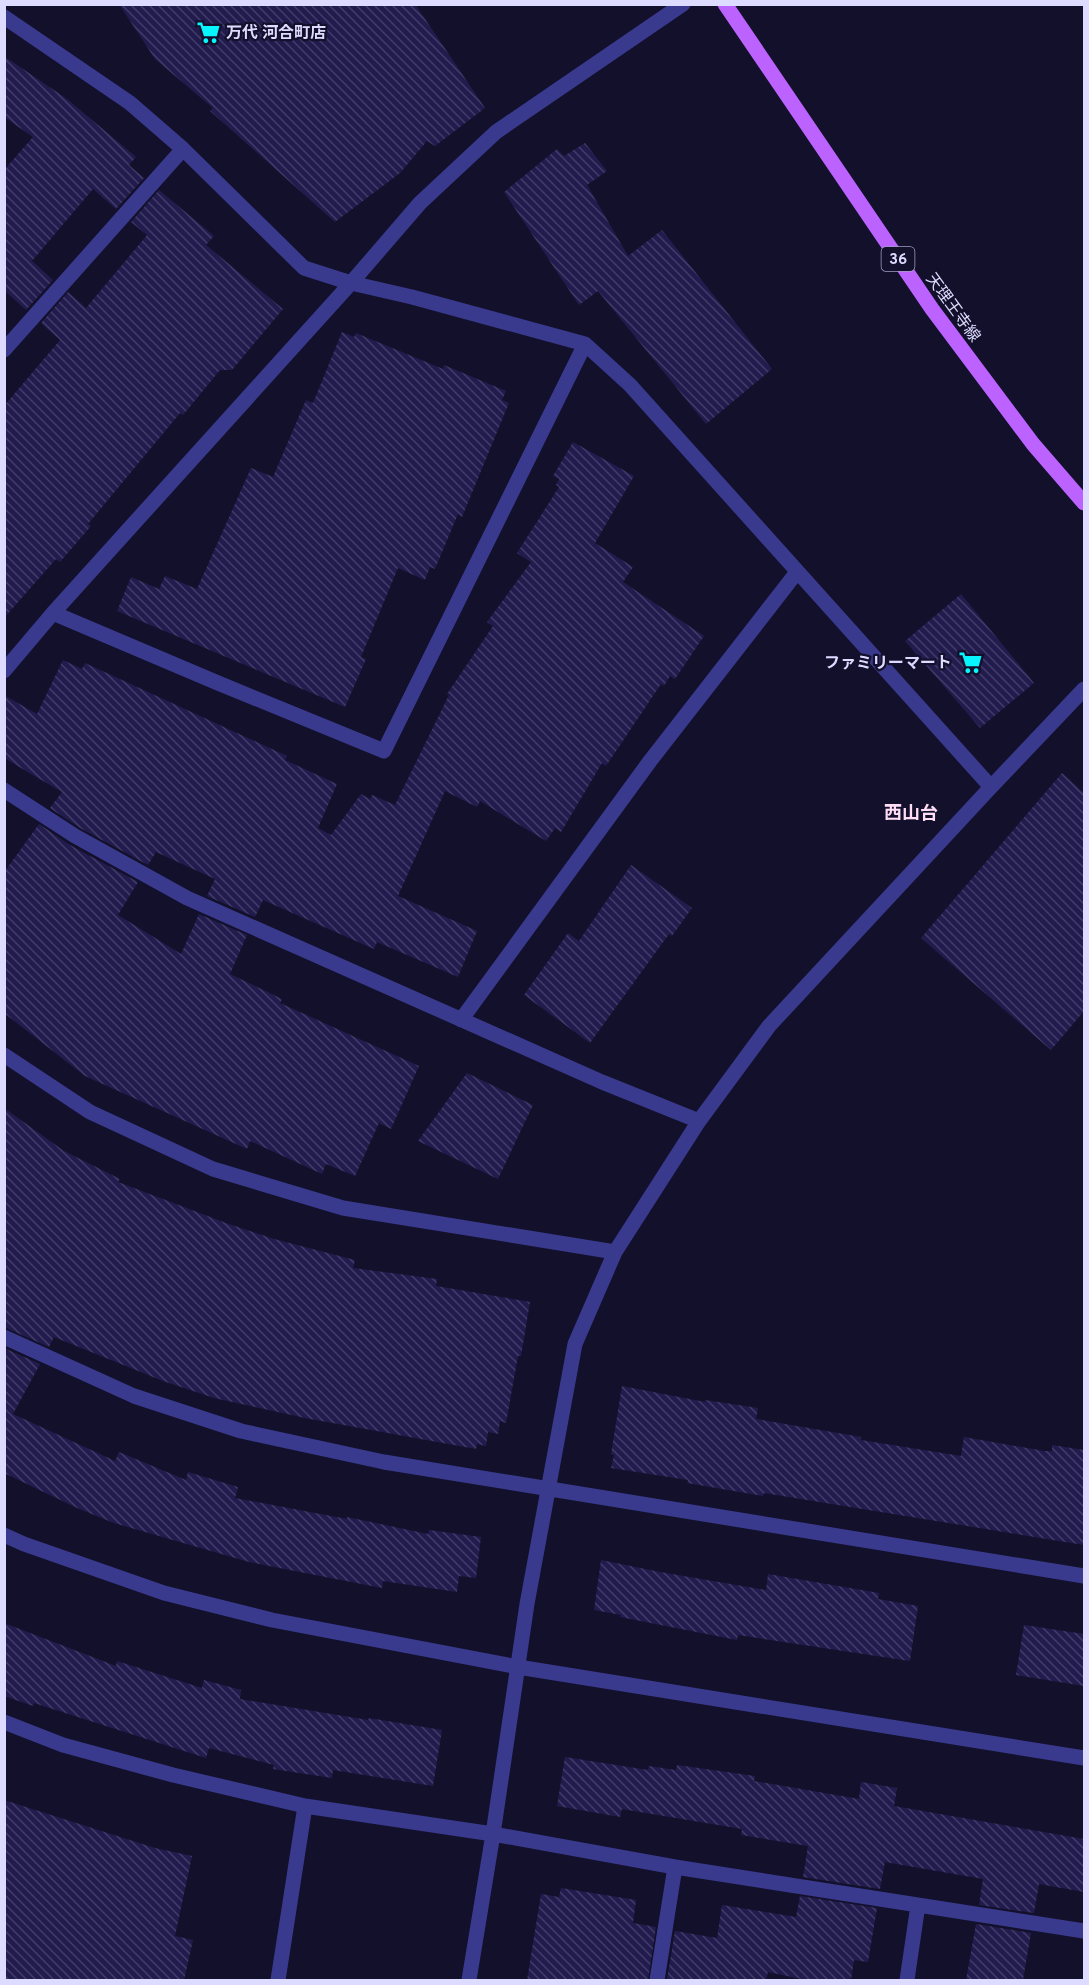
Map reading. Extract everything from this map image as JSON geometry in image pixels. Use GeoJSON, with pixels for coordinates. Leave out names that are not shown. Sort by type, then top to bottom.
{"type":"FeatureCollection","features":[{"type":"Feature","properties":{"kind":"main road","name":"天理王寺線"},"geometry":{"type":"LineString","coordinates":[[725,4],[932,309],[1033,444],[1084,503]]}},
{"type":"Feature","properties":{"kind":"street"},"geometry":{"type":"LineString","coordinates":[[4,671],[53,613],[351,283],[420,203],[496,132],[683,4]]}},
{"type":"Feature","properties":{"kind":"street"},"geometry":{"type":"LineString","coordinates":[[4,17],[130,103],[183,149],[304,268],[351,283],[412,297],[585,344],[630,385],[991,787]]}},
{"type":"Feature","properties":{"kind":"street"},"geometry":{"type":"LineString","coordinates":[[4,350],[183,149]]}},
{"type":"Feature","properties":{"kind":"street"},"geometry":{"type":"LineString","coordinates":[[53,613],[384,751],[585,344]]}},
{"type":"Feature","properties":{"kind":"street"},"geometry":{"type":"LineString","coordinates":[[461,1020],[650,761],[797,572]]}},
{"type":"Feature","properties":{"kind":"street"},"geometry":{"type":"LineString","coordinates":[[469,1980],[494,1834],[527,1604],[575,1344],[615,1252],[699,1121],[769,1026],[1084,689]]}},
{"type":"Feature","properties":{"kind":"street"},"geometry":{"type":"LineString","coordinates":[[4,790],[75,836],[187,898],[602,1082],[699,1121]]}},
{"type":"Feature","properties":{"kind":"street"},"geometry":{"type":"LineString","coordinates":[[4,1055],[90,1112],[213,1169],[342,1208],[615,1252]]}},
{"type":"Feature","properties":{"kind":"street"},"geometry":{"type":"LineString","coordinates":[[4,1337],[134,1396],[241,1431],[384,1462],[1084,1576]]}},
{"type":"Feature","properties":{"kind":"street"},"geometry":{"type":"LineString","coordinates":[[4,1535],[174,1596],[272,1620],[518,1667],[1084,1758]]}},
{"type":"Feature","properties":{"kind":"street"},"geometry":{"type":"LineString","coordinates":[[4,1722],[63,1745],[173,1775],[305,1806],[494,1834],[675,1868],[1084,1931]]}},
{"type":"Feature","properties":{"kind":"street"},"geometry":{"type":"LineString","coordinates":[[278,1980],[305,1806]]}},
{"type":"Feature","properties":{"kind":"street"},"geometry":{"type":"LineString","coordinates":[[657,1980],[675,1868]]}},
{"type":"Feature","properties":{"kind":"street"},"geometry":{"type":"LineString","coordinates":[[907,1980],[918,1905]]}},
{"type":"Feature","properties":{"kind":"building"},"geometry":{"type":"Polygon","coordinates":[[[119,4],[415,4],[485,108],[435,146],[427,141],[400,173],[335,222],[210,111],[213,108],[155,59],[119,4]]]}},
{"type":"Feature","properties":{"kind":"building"},"geometry":{"type":"Polygon","coordinates":[[[4,56],[67,99],[136,157],[129,165],[144,178],[116,209],[93,189],[32,261],[53,280],[26,310],[6,292],[4,294],[4,170],[33,137],[4,117],[4,56]]]}},
{"type":"Feature","properties":{"kind":"building"},"geometry":{"type":"Polygon","coordinates":[[[585,143],[607,171],[587,185],[628,256],[662,230],[772,369],[706,424],[598,291],[579,305],[504,192],[557,149],[564,156],[585,143]]]}},
{"type":"Feature","properties":{"kind":"building"},"geometry":{"type":"Polygon","coordinates":[[[159,190],[214,236],[206,245],[283,309],[232,370],[220,370],[183,415],[180,413],[88,524],[91,526],[60,562],[56,559],[4,618],[4,406],[60,340],[41,323],[68,292],[86,308],[147,235],[131,222],[159,190]]]}},
{"type":"Feature","properties":{"kind":"building"},"geometry":{"type":"Polygon","coordinates":[[[342,332],[354,337],[356,333],[443,369],[444,365],[506,391],[502,400],[509,403],[462,517],[458,514],[435,569],[430,567],[425,580],[398,568],[361,657],[366,659],[345,707],[117,611],[131,577],[159,589],[165,576],[197,589],[251,468],[273,477],[306,400],[313,403],[342,332]]]}},
{"type":"Feature","properties":{"kind":"building"},"geometry":{"type":"Polygon","coordinates":[[[573,442],[634,476],[595,543],[633,567],[623,582],[704,636],[675,679],[670,676],[664,686],[661,684],[606,766],[602,763],[561,832],[555,828],[546,841],[480,801],[477,807],[445,791],[398,896],[477,931],[458,977],[377,942],[374,949],[263,900],[255,917],[207,896],[215,879],[156,852],[148,865],[80,828],[50,808],[62,792],[4,758],[4,695],[37,714],[63,660],[82,669],[85,663],[287,756],[285,760],[337,784],[318,828],[331,835],[361,794],[370,799],[372,795],[395,805],[449,695],[447,694],[493,626],[487,622],[531,562],[517,553],[559,487],[556,485],[559,479],[553,476],[573,442]]]}},
{"type":"Feature","properties":{"kind":"building","name":"ファミリーマート"},"geometry":{"type":"Polygon","coordinates":[[[961,594],[1034,683],[980,728],[905,641],[961,594]]]}},
{"type":"Feature","properties":{"kind":"building"},"geometry":{"type":"Polygon","coordinates":[[[1062,773],[1084,793],[1084,1011],[1051,1050],[921,938],[1062,773]]]}},
{"type":"Feature","properties":{"kind":"building"},"geometry":{"type":"Polygon","coordinates":[[[39,824],[70,845],[138,882],[118,915],[181,954],[199,914],[247,935],[230,974],[282,999],[280,1003],[419,1066],[391,1129],[379,1123],[355,1176],[326,1164],[322,1174],[250,1141],[247,1149],[85,1076],[4,1013],[5,871],[39,824]]]}},
{"type":"Feature","properties":{"kind":"building"},"geometry":{"type":"Polygon","coordinates":[[[631,865],[692,908],[672,936],[669,934],[590,1043],[524,995],[568,933],[579,941],[631,865]]]}},
{"type":"Feature","properties":{"kind":"building"},"geometry":{"type":"Polygon","coordinates":[[[467,1073],[533,1105],[498,1179],[418,1141],[467,1073]]]}},
{"type":"Feature","properties":{"kind":"building"},"geometry":{"type":"Polygon","coordinates":[[[4,1108],[64,1151],[120,1179],[118,1182],[226,1223],[274,1239],[355,1260],[353,1268],[437,1279],[436,1286],[530,1302],[506,1423],[500,1421],[498,1434],[488,1432],[486,1446],[477,1444],[476,1449],[305,1418],[214,1398],[163,1381],[54,1337],[49,1347],[4,1327],[4,1108]]]}},
{"type":"Feature","properties":{"kind":"building"},"geometry":{"type":"Polygon","coordinates":[[[4,1348],[40,1364],[13,1414],[115,1461],[119,1452],[186,1480],[188,1472],[238,1487],[235,1498],[347,1519],[347,1517],[428,1534],[429,1530],[481,1537],[476,1578],[459,1576],[457,1592],[383,1581],[382,1588],[249,1562],[114,1523],[4,1473],[4,1348]]]}},
{"type":"Feature","properties":{"kind":"building"},"geometry":{"type":"Polygon","coordinates":[[[622,1386],[705,1402],[705,1400],[758,1408],[756,1419],[861,1437],[861,1440],[961,1456],[964,1437],[1044,1451],[1052,1451],[1052,1445],[1084,1450],[1084,1545],[764,1493],[763,1496],[687,1483],[688,1480],[611,1468],[614,1455],[611,1454],[622,1386]]]}},
{"type":"Feature","properties":{"kind":"building"},"geometry":{"type":"Polygon","coordinates":[[[601,1560],[766,1590],[768,1574],[879,1593],[878,1599],[918,1606],[910,1661],[738,1635],[737,1640],[594,1610],[601,1560]]]}},
{"type":"Feature","properties":{"kind":"building"},"geometry":{"type":"Polygon","coordinates":[[[4,1623],[116,1666],[117,1661],[202,1688],[204,1680],[241,1690],[240,1699],[442,1730],[433,1786],[333,1770],[332,1778],[273,1769],[274,1765],[209,1748],[206,1758],[34,1703],[33,1706],[4,1696],[4,1623]]]}},
{"type":"Feature","properties":{"kind":"building"},"geometry":{"type":"Polygon","coordinates":[[[1024,1625],[1084,1634],[1084,1686],[1016,1675],[1024,1625]]]}},
{"type":"Feature","properties":{"kind":"building"},"geometry":{"type":"Polygon","coordinates":[[[565,1757],[648,1770],[649,1766],[676,1770],[677,1765],[755,1776],[754,1781],[859,1799],[861,1782],[897,1788],[894,1806],[1084,1839],[1084,1892],[1039,1884],[1034,1913],[979,1905],[983,1879],[885,1862],[880,1889],[803,1877],[808,1846],[741,1835],[742,1829],[622,1809],[620,1817],[557,1806],[565,1757]]]}},
{"type":"Feature","properties":{"kind":"building"},"geometry":{"type":"Polygon","coordinates":[[[4,1800],[155,1848],[192,1856],[175,1936],[193,1940],[184,1980],[4,1980],[4,1800]]]}},
{"type":"Feature","properties":{"kind":"building"},"geometry":{"type":"Polygon","coordinates":[[[561,1888],[636,1900],[633,1923],[656,1927],[648,1980],[527,1980],[541,1894],[559,1897],[561,1888]]]}},
{"type":"Feature","properties":{"kind":"building"},"geometry":{"type":"Polygon","coordinates":[[[800,1896],[877,1908],[868,1962],[854,1960],[851,1980],[806,1980],[768,1972],[766,1980],[667,1980],[675,1931],[717,1938],[722,1905],[796,1917],[800,1896]]]}},
{"type":"Feature","properties":{"kind":"building"},"geometry":{"type":"Polygon","coordinates":[[[976,1924],[1031,1933],[1023,1980],[966,1980],[976,1924]]]}},
{"type":"Feature","properties":{"kind":"place","name":"万代 河合町店"},"geometry":{"type":"Point","coordinates":[208,32]}},
{"type":"Feature","properties":{"kind":"place","name":"ファミリーマート"},"geometry":{"type":"Point","coordinates":[970,662]}},
{"type":"Feature","properties":{"kind":"district","name":"西山台"},"geometry":{"type":"Point","coordinates":[911,813]}}]}
